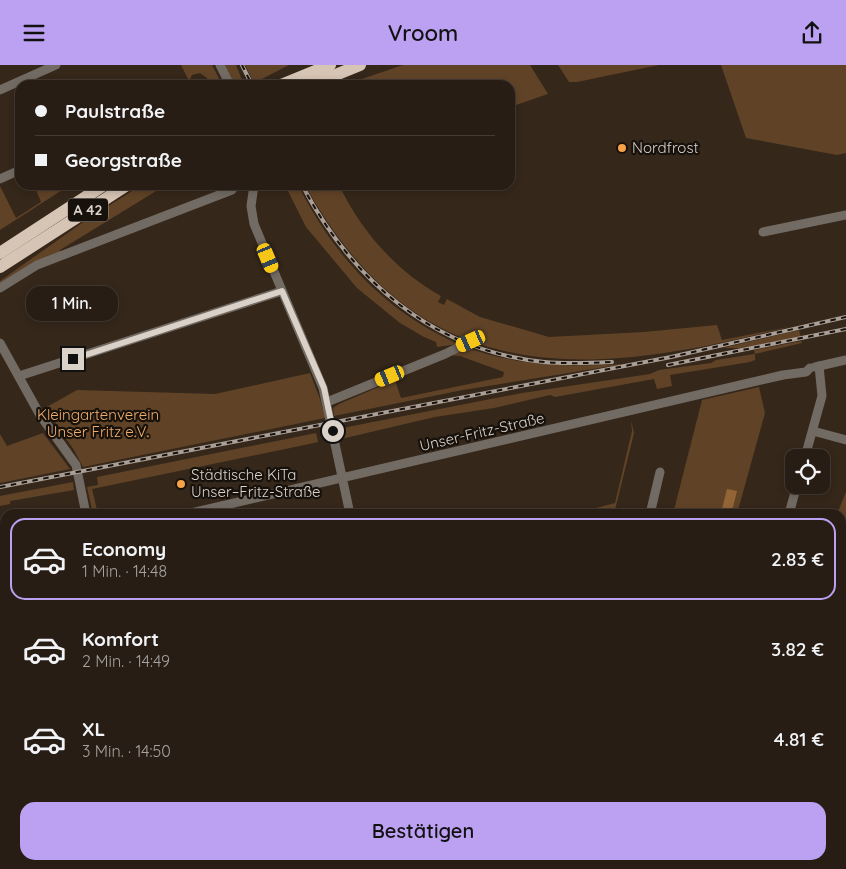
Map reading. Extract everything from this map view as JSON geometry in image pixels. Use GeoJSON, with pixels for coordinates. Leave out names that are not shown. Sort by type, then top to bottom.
{"type":"FeatureCollection","features":[{"type":"Feature","properties":{"kind":"highway"},"geometry":{"type":"LineString","coordinates":[[293,80],[330,65]]}},
{"type":"Feature","properties":{"kind":"highway"},"geometry":{"type":"LineString","coordinates":[[322,80],[360,65]]}},
{"type":"Feature","properties":{"kind":"highway","name":"A 42"},"geometry":{"type":"LineString","coordinates":[[0,253],[96,190]]}},
{"type":"Feature","properties":{"kind":"highway","name":"A 42"},"geometry":{"type":"LineString","coordinates":[[0,267],[118,190]]}},
{"type":"Feature","properties":{"kind":"street"},"geometry":{"type":"LineString","coordinates":[[22,80],[56,65]]}},
{"type":"Feature","properties":{"kind":"street"},"geometry":{"type":"LineString","coordinates":[[220,65],[228,80]]}},
{"type":"Feature","properties":{"kind":"street"},"geometry":{"type":"LineString","coordinates":[[0,90],[15,83]]}},
{"type":"Feature","properties":{"kind":"street"},"geometry":{"type":"LineString","coordinates":[[0,179],[15,172]]}},
{"type":"Feature","properties":{"kind":"street"},"geometry":{"type":"LineString","coordinates":[[0,288],[37,265],[232,190]]}},
{"type":"Feature","properties":{"kind":"street"},"geometry":{"type":"LineString","coordinates":[[253,190],[251,206],[254,224],[324,388],[349,509]]}},
{"type":"Feature","properties":{"kind":"street"},"geometry":{"type":"LineString","coordinates":[[763,232],[846,215]]}},
{"type":"Feature","properties":{"kind":"street"},"geometry":{"type":"LineString","coordinates":[[19,376],[282,291]]}},
{"type":"Feature","properties":{"kind":"street"},"geometry":{"type":"LineString","coordinates":[[327,402],[445,354],[471,341]]}},
{"type":"Feature","properties":{"kind":"street"},"geometry":{"type":"LineString","coordinates":[[0,343],[40,415],[76,465],[85,509]]}},
{"type":"Feature","properties":{"kind":"street","name":"Unser-Fritz-Straße"},"geometry":{"type":"LineString","coordinates":[[209,509],[783,375],[798,367],[814,367],[846,360]]}},
{"type":"Feature","properties":{"kind":"street"},"geometry":{"type":"LineString","coordinates":[[807,449],[822,396],[814,367]]}},
{"type":"Feature","properties":{"kind":"street"},"geometry":{"type":"LineString","coordinates":[[813,431],[846,440]]}},
{"type":"Feature","properties":{"kind":"street"},"geometry":{"type":"LineString","coordinates":[[651,509],[660,471]]}},
{"type":"Feature","properties":{"kind":"street"},"geometry":{"type":"LineString","coordinates":[[790,509],[795,494]]}},
{"type":"Feature","properties":{"kind":"green space"},"geometry":{"type":"Polygon","coordinates":[[[181,65],[212,65],[220,80],[207,80],[200,73],[192,75],[188,80],[181,65]]]}},
{"type":"Feature","properties":{"kind":"green space"},"geometry":{"type":"Polygon","coordinates":[[[225,65],[236,65],[242,80],[232,80],[225,65]]]}},
{"type":"Feature","properties":{"kind":"green space"},"geometry":{"type":"Polygon","coordinates":[[[245,65],[289,65],[260,80],[252,80],[245,65]]]}},
{"type":"Feature","properties":{"kind":"green space"},"geometry":{"type":"Polygon","coordinates":[[[403,65],[530,65],[548,94],[515,105],[515,80],[359,80],[403,65]]]}},
{"type":"Feature","properties":{"kind":"green space"},"geometry":{"type":"Polygon","coordinates":[[[558,65],[659,65],[569,82],[558,65]]]}},
{"type":"Feature","properties":{"kind":"green space"},"geometry":{"type":"Polygon","coordinates":[[[721,65],[846,65],[846,153],[837,155],[746,138],[721,65]]]}},
{"type":"Feature","properties":{"kind":"green space"},"geometry":{"type":"Polygon","coordinates":[[[0,186],[16,218],[41,202],[36,190],[62,190],[0,230],[0,186]]]}},
{"type":"Feature","properties":{"kind":"green space"},"geometry":{"type":"Polygon","coordinates":[[[134,190],[158,190],[60,250],[61,253],[0,285],[0,281],[89,218],[134,190]]]}},
{"type":"Feature","properties":{"kind":"green space"},"geometry":{"type":"Polygon","coordinates":[[[288,190],[301,190],[312,211],[345,258],[384,298],[431,330],[458,344],[437,347],[436,342],[400,323],[357,288],[306,227],[288,190]]]}},
{"type":"Feature","properties":{"kind":"green space"},"geometry":{"type":"Polygon","coordinates":[[[308,190],[342,190],[358,218],[381,248],[409,275],[441,296],[438,302],[444,305],[447,299],[480,317],[549,337],[644,332],[717,325],[722,340],[794,326],[680,351],[605,359],[550,358],[500,350],[453,334],[411,310],[372,277],[337,236],[308,190]]]}},
{"type":"Feature","properties":{"kind":"green space"},"geometry":{"type":"Polygon","coordinates":[[[799,330],[801,337],[741,348],[723,348],[799,330]]]}},
{"type":"Feature","properties":{"kind":"green space"},"geometry":{"type":"Polygon","coordinates":[[[801,341],[802,343],[755,354],[754,350],[801,341]]]}},
{"type":"Feature","properties":{"kind":"green space"},"geometry":{"type":"Polygon","coordinates":[[[465,347],[523,362],[563,365],[624,364],[463,390],[334,416],[333,408],[339,404],[395,380],[401,398],[503,377],[504,372],[460,356],[448,355],[465,347]]]}},
{"type":"Feature","properties":{"kind":"green space"},"geometry":{"type":"Polygon","coordinates":[[[755,354],[755,360],[750,362],[670,375],[672,386],[657,389],[654,379],[555,397],[550,395],[494,408],[435,417],[341,439],[337,429],[522,393],[650,374],[659,370],[711,363],[716,360],[755,354]]]}},
{"type":"Feature","properties":{"kind":"green space","name":"Kleingartenverein Unser Fritz e.V."},"geometry":{"type":"Polygon","coordinates":[[[310,373],[325,418],[83,467],[74,450],[45,408],[77,390],[215,394],[310,373]]]}},
{"type":"Feature","properties":{"kind":"green space"},"geometry":{"type":"Polygon","coordinates":[[[759,387],[765,413],[738,509],[674,509],[702,400],[759,387]]]}},
{"type":"Feature","properties":{"kind":"green space"},"geometry":{"type":"Polygon","coordinates":[[[631,420],[634,433],[615,509],[592,509],[615,503],[632,431],[631,420]]]}},
{"type":"Feature","properties":{"kind":"green space"},"geometry":{"type":"Polygon","coordinates":[[[43,433],[70,469],[0,483],[0,434],[7,446],[43,433]]]}},
{"type":"Feature","properties":{"kind":"green space"},"geometry":{"type":"Polygon","coordinates":[[[316,433],[318,442],[92,489],[97,509],[92,509],[87,487],[98,485],[97,477],[316,433]]]}},
{"type":"Feature","properties":{"kind":"green space"},"geometry":{"type":"Polygon","coordinates":[[[73,482],[74,490],[10,501],[10,504],[0,506],[0,496],[73,482]]]}},
{"type":"Feature","properties":{"kind":"green space"},"geometry":{"type":"Polygon","coordinates":[[[846,492],[846,509],[839,509],[846,492]]]}},
{"type":"Feature","properties":{"kind":"shaded area"},"geometry":{"type":"Polygon","coordinates":[[[727,489],[737,491],[732,509],[722,509],[727,489]]]}},
{"type":"Feature","properties":{"kind":"railway"},"geometry":{"type":"LineString","coordinates":[[242,65],[250,80]]}},
{"type":"Feature","properties":{"kind":"railway"},"geometry":{"type":"LineString","coordinates":[[305,190],[322,219],[345,251],[371,280],[400,305],[432,326],[466,343],[504,355],[552,363],[612,362]]}},
{"type":"Feature","properties":{"kind":"railway"},"geometry":{"type":"LineString","coordinates":[[0,487],[671,357],[846,317]]}},
{"type":"Feature","properties":{"kind":"railway"},"geometry":{"type":"LineString","coordinates":[[668,365],[846,329]]}},
{"type":"Feature","properties":{"kind":"place","name":"Nordfrost"},"geometry":{"type":"Point","coordinates":[622,148]}},
{"type":"Feature","properties":{"kind":"place","name":"Städtische KiTa Unser–Fritz-Straße"},"geometry":{"type":"Point","coordinates":[181,484]}},
{"type":"Feature","properties":{"kind":"route"},"geometry":{"type":"LineString","coordinates":[[73,359],[282,291],[324,388],[333,431]]}}]}
